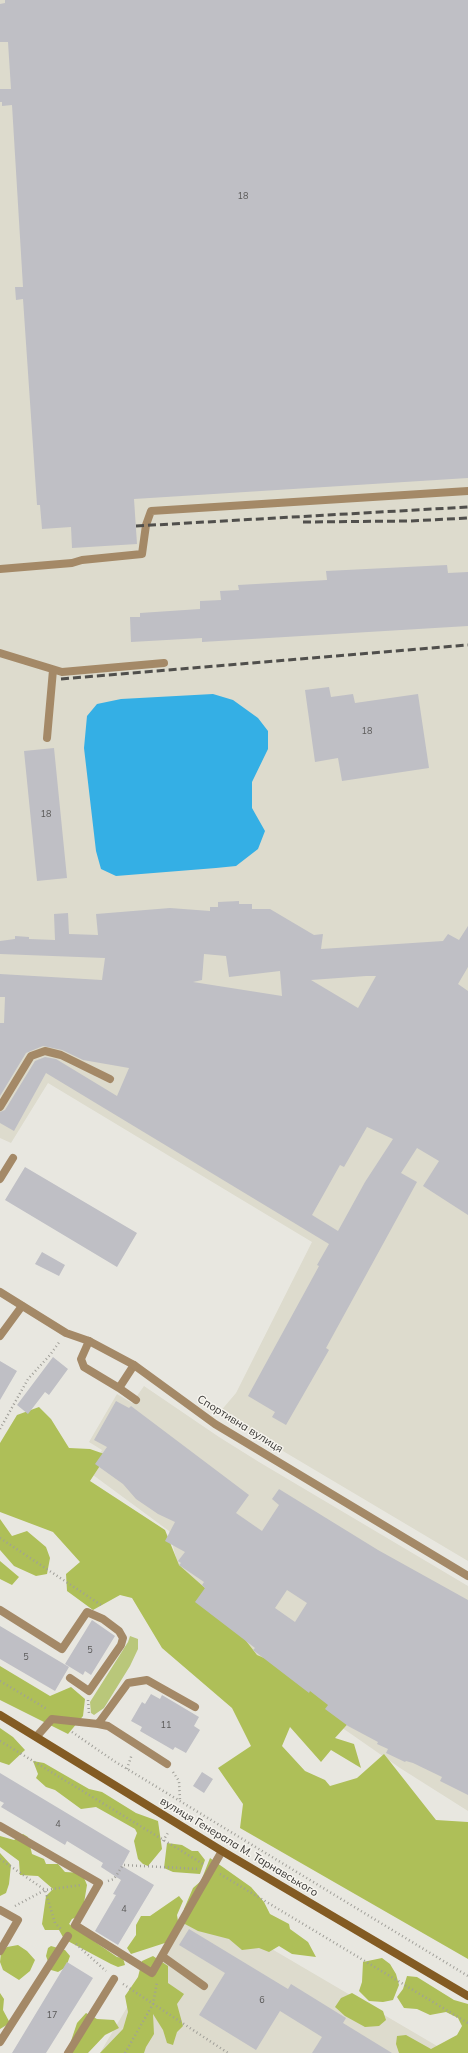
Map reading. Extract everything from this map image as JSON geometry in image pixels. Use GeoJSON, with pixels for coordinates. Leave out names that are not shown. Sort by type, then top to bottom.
{"type":"FeatureCollection","features":[{"type":"Feature","properties":{"kind":"main road","name":"вулиця Генерала М. Тарнавського"},"geometry":{"type":"LineString","coordinates":[[0,1715],[37,1736],[222,1851],[468,1996]]}},
{"type":"Feature","properties":{"kind":"street"},"geometry":{"type":"LineString","coordinates":[[0,569],[72,563],[82,560],[142,554],[146,526],[151,511],[468,492]]}},
{"type":"Feature","properties":{"kind":"street"},"geometry":{"type":"LineString","coordinates":[[0,653],[62,672],[164,663]]}},
{"type":"Feature","properties":{"kind":"street"},"geometry":{"type":"LineString","coordinates":[[47,738],[53,670]]}},
{"type":"Feature","properties":{"kind":"street"},"geometry":{"type":"LineString","coordinates":[[0,1107],[31,1056],[45,1052],[60,1055],[110,1079]]}},
{"type":"Feature","properties":{"kind":"street"},"geometry":{"type":"LineString","coordinates":[[0,1179],[13,1158]]}},
{"type":"Feature","properties":{"kind":"street","name":"Спортивна вулиця"},"geometry":{"type":"LineString","coordinates":[[0,1292],[66,1333],[89,1341],[134,1365],[215,1424],[468,1576]]}},
{"type":"Feature","properties":{"kind":"street"},"geometry":{"type":"LineString","coordinates":[[0,1336],[22,1306]]}},
{"type":"Feature","properties":{"kind":"street"},"geometry":{"type":"LineString","coordinates":[[89,1341],[81,1359],[84,1368],[119,1388],[136,1400]]}},
{"type":"Feature","properties":{"kind":"street"},"geometry":{"type":"LineString","coordinates":[[119,1388],[134,1365]]}},
{"type":"Feature","properties":{"kind":"street"},"geometry":{"type":"LineString","coordinates":[[0,1610],[62,1649],[87,1612],[103,1619],[119,1631],[123,1638],[121,1645],[89,1691],[70,1678]]}},
{"type":"Feature","properties":{"kind":"street"},"geometry":{"type":"LineString","coordinates":[[98,1724],[128,1683],[148,1680],[195,1707]]}},
{"type":"Feature","properties":{"kind":"street"},"geometry":{"type":"LineString","coordinates":[[37,1736],[52,1720],[108,1726],[167,1764]]}},
{"type":"Feature","properties":{"kind":"street"},"geometry":{"type":"LineString","coordinates":[[0,1826],[99,1883],[75,1925],[152,1973],[222,1851]]}},
{"type":"Feature","properties":{"kind":"street"},"geometry":{"type":"LineString","coordinates":[[0,1910],[18,1920],[0,1951]]}},
{"type":"Feature","properties":{"kind":"street"},"geometry":{"type":"LineString","coordinates":[[0,2042],[68,1936]]}},
{"type":"Feature","properties":{"kind":"street"},"geometry":{"type":"LineString","coordinates":[[162,1956],[204,1986]]}},
{"type":"Feature","properties":{"kind":"street"},"geometry":{"type":"LineString","coordinates":[[68,2053],[114,1979]]}},
{"type":"Feature","properties":{"kind":"path"},"geometry":{"type":"LineString","coordinates":[[0,1429],[28,1379],[50,1355],[66,1333]]}},
{"type":"Feature","properties":{"kind":"path"},"geometry":{"type":"LineString","coordinates":[[0,1538],[102,1606]]}},
{"type":"Feature","properties":{"kind":"path"},"geometry":{"type":"LineString","coordinates":[[0,1681],[67,1721],[73,1734],[180,1801],[468,1976]]}},
{"type":"Feature","properties":{"kind":"path"},"geometry":{"type":"LineString","coordinates":[[89,1691],[90,1723]]}},
{"type":"Feature","properties":{"kind":"path"},"geometry":{"type":"LineString","coordinates":[[0,1741],[163,1841],[468,2023]]}},
{"type":"Feature","properties":{"kind":"path"},"geometry":{"type":"LineString","coordinates":[[127,1768],[136,1744]]}},
{"type":"Feature","properties":{"kind":"path"},"geometry":{"type":"LineString","coordinates":[[167,1764],[179,1781],[180,1801]]}},
{"type":"Feature","properties":{"kind":"path"},"geometry":{"type":"LineString","coordinates":[[163,1841],[170,1830]]}},
{"type":"Feature","properties":{"kind":"path"},"geometry":{"type":"LineString","coordinates":[[0,1859],[45,1890],[55,1923],[114,1979],[228,2053]]}},
{"type":"Feature","properties":{"kind":"path"},"geometry":{"type":"LineString","coordinates":[[125,2053],[152,2004],[158,1977]]}},
{"type":"Feature","properties":{"kind":"shaded area"},"geometry":{"type":"Polygon","coordinates":[[[0,0],[468,0],[468,1561],[219,1413],[236,1393],[312,1242],[48,1083],[11,1143],[0,1138],[0,0]]]}},
{"type":"Feature","properties":{"kind":"shaded area"},"geometry":{"type":"Polygon","coordinates":[[[144,1386],[259,1462],[468,1586],[468,1811],[400,1768],[341,1727],[189,1607],[169,1531],[89,1472],[102,1450],[89,1442],[117,1394],[132,1403],[144,1386]]]}},
{"type":"Feature","properties":{"kind":"shaded area"},"geometry":{"type":"Polygon","coordinates":[[[190,1901],[449,2053],[100,2053],[190,1901]]]}},
{"type":"Feature","properties":{"kind":"green space"},"geometry":{"type":"Polygon","coordinates":[[[39,1407],[51,1419],[69,1448],[90,1449],[107,1455],[90,1481],[165,1530],[179,1565],[205,1588],[257,1655],[325,1684],[353,1718],[335,1738],[354,1744],[361,1768],[331,1750],[321,1762],[290,1727],[282,1746],[305,1771],[325,1780],[330,1786],[357,1778],[384,1754],[436,1820],[468,1822],[468,1959],[240,1828],[243,1804],[218,1768],[251,1746],[232,1708],[162,1648],[132,1598],[120,1595],[93,1610],[67,1591],[66,1574],[80,1562],[53,1532],[0,1512],[0,1443],[17,1415],[39,1407]]]}},
{"type":"Feature","properties":{"kind":"green space"},"geometry":{"type":"Polygon","coordinates":[[[0,1519],[12,1536],[27,1531],[46,1547],[50,1558],[47,1574],[36,1576],[14,1566],[0,1550],[0,1519]]]}},
{"type":"Feature","properties":{"kind":"green space"},"geometry":{"type":"Polygon","coordinates":[[[0,1561],[19,1577],[12,1585],[0,1579],[0,1561]]]}},
{"type":"Feature","properties":{"kind":"green space"},"geometry":{"type":"Polygon","coordinates":[[[130,1636],[138,1639],[138,1649],[130,1666],[104,1708],[94,1715],[91,1713],[90,1702],[128,1642],[130,1636]]]}},
{"type":"Feature","properties":{"kind":"green space"},"geometry":{"type":"Polygon","coordinates":[[[0,1666],[50,1696],[71,1687],[85,1699],[83,1716],[68,1734],[0,1700],[0,1666]]]}},
{"type":"Feature","properties":{"kind":"green space"},"geometry":{"type":"Polygon","coordinates":[[[0,1728],[13,1737],[25,1750],[9,1765],[0,1762],[0,1728]]]}},
{"type":"Feature","properties":{"kind":"green space"},"geometry":{"type":"Polygon","coordinates":[[[33,1761],[44,1763],[89,1789],[102,1792],[136,1813],[158,1821],[162,1849],[148,1866],[143,1864],[138,1859],[134,1841],[137,1833],[135,1829],[96,1807],[81,1809],[55,1790],[46,1787],[36,1778],[38,1774],[33,1761]]]}},
{"type":"Feature","properties":{"kind":"green space"},"geometry":{"type":"Polygon","coordinates":[[[23,1834],[28,1837],[32,1854],[44,1859],[46,1864],[58,1864],[65,1872],[82,1873],[87,1885],[84,1903],[77,1917],[72,1919],[69,1924],[117,1957],[123,1958],[125,1965],[118,1967],[111,1964],[64,1939],[59,1930],[45,1930],[42,1924],[46,1896],[53,1889],[38,1876],[20,1875],[19,1861],[0,1847],[0,1836],[14,1840],[23,1834]]]}},
{"type":"Feature","properties":{"kind":"green space"},"geometry":{"type":"Polygon","coordinates":[[[167,1843],[182,1845],[192,1851],[198,1851],[205,1860],[200,1874],[173,1872],[164,1868],[167,1843]]]}},
{"type":"Feature","properties":{"kind":"green space"},"geometry":{"type":"Polygon","coordinates":[[[0,1853],[11,1865],[9,1884],[6,1893],[0,1896],[0,1853]]]}},
{"type":"Feature","properties":{"kind":"green space"},"geometry":{"type":"Polygon","coordinates":[[[210,1858],[251,1887],[264,1902],[270,1914],[289,1924],[290,1929],[308,1942],[316,1957],[292,1954],[279,1946],[269,1952],[259,1948],[242,1950],[229,1939],[198,1931],[183,1923],[184,1909],[193,1888],[201,1881],[210,1858]]]}},
{"type":"Feature","properties":{"kind":"green space"},"geometry":{"type":"Polygon","coordinates":[[[179,1896],[183,1901],[177,1915],[179,1927],[168,1942],[131,1954],[127,1948],[136,1935],[136,1925],[141,1916],[150,1916],[179,1896]]]}},
{"type":"Feature","properties":{"kind":"green space"},"geometry":{"type":"Polygon","coordinates":[[[18,1945],[27,1951],[35,1960],[30,1971],[19,1980],[3,1970],[0,1962],[1,1953],[7,1947],[18,1945]]]}},
{"type":"Feature","properties":{"kind":"green space"},"geometry":{"type":"Polygon","coordinates":[[[51,1946],[65,1950],[70,1956],[66,1967],[58,1972],[51,1970],[46,1956],[48,1948],[51,1946]]]}},
{"type":"Feature","properties":{"kind":"green space"},"geometry":{"type":"Polygon","coordinates":[[[153,1956],[168,1966],[168,1983],[184,1994],[177,2004],[183,2026],[177,2032],[173,2045],[167,2043],[163,2030],[153,2014],[154,2034],[144,2053],[100,2053],[123,2029],[128,2012],[125,1996],[138,1977],[142,1961],[153,1956]]]}},
{"type":"Feature","properties":{"kind":"green space"},"geometry":{"type":"Polygon","coordinates":[[[382,1958],[390,1964],[396,1974],[399,1985],[393,2000],[383,2002],[369,2001],[359,1991],[362,1982],[363,1962],[382,1958]]]}},
{"type":"Feature","properties":{"kind":"green space"},"geometry":{"type":"Polygon","coordinates":[[[407,1976],[417,1977],[454,2000],[468,2004],[468,2053],[399,2053],[396,2044],[397,2036],[406,2035],[431,2049],[457,2035],[462,2026],[458,2018],[446,2012],[430,2015],[417,2009],[404,2008],[397,1997],[403,1989],[407,1976]]]}},
{"type":"Feature","properties":{"kind":"green space"},"geometry":{"type":"Polygon","coordinates":[[[0,1993],[4,1999],[3,2010],[10,2023],[0,2029],[0,1993]]]}},
{"type":"Feature","properties":{"kind":"green space"},"geometry":{"type":"Polygon","coordinates":[[[352,1993],[383,2011],[386,2020],[379,2026],[365,2027],[345,2016],[335,2007],[341,1998],[352,1993]]]}},
{"type":"Feature","properties":{"kind":"green space"},"geometry":{"type":"Polygon","coordinates":[[[86,2013],[97,2019],[114,2020],[119,2028],[105,2035],[88,2053],[67,2053],[77,2023],[86,2013]]]}},
{"type":"Feature","properties":{"kind":"water"},"geometry":{"type":"Polygon","coordinates":[[[213,694],[233,700],[258,718],[268,731],[268,749],[252,782],[252,808],[265,831],[258,849],[236,866],[116,876],[101,869],[96,851],[84,748],[87,716],[97,704],[121,699],[213,694]]]}},
{"type":"Feature","properties":{"kind":"building"},"geometry":{"type":"Polygon","coordinates":[[[5,0],[468,0],[468,478],[134,499],[137,544],[72,548],[71,527],[42,529],[40,505],[37,505],[23,299],[16,300],[15,287],[23,287],[12,105],[2,106],[2,102],[0,102],[0,89],[11,89],[8,42],[0,42],[0,4],[5,3],[5,0]]]}},
{"type":"Feature","properties":{"kind":"building"},"geometry":{"type":"Polygon","coordinates":[[[447,565],[448,573],[468,572],[468,626],[202,642],[202,638],[131,642],[130,617],[140,617],[140,613],[200,609],[200,601],[221,600],[220,591],[239,590],[238,585],[327,580],[326,571],[447,565]]]}},
{"type":"Feature","properties":{"kind":"building"},"geometry":{"type":"Polygon","coordinates":[[[329,687],[331,697],[353,694],[355,703],[418,694],[429,768],[342,781],[338,758],[315,762],[305,690],[329,687]]]}},
{"type":"Feature","properties":{"kind":"building"},"geometry":{"type":"Polygon","coordinates":[[[54,748],[67,878],[37,881],[24,751],[54,748]]]}},
{"type":"Feature","properties":{"kind":"building"},"geometry":{"type":"Polygon","coordinates":[[[239,901],[239,904],[252,904],[252,909],[270,909],[314,935],[323,934],[321,949],[443,941],[448,934],[459,940],[468,926],[468,967],[458,984],[468,991],[468,1215],[423,1186],[439,1161],[417,1148],[401,1173],[417,1182],[326,1348],[329,1350],[286,1425],[272,1417],[275,1412],[248,1396],[319,1266],[317,1265],[329,1244],[46,1073],[14,1131],[0,1123],[0,1112],[5,1110],[35,1061],[45,1057],[56,1059],[117,1096],[129,1068],[83,1060],[62,1050],[43,1046],[26,1053],[0,1096],[0,1023],[4,1023],[5,997],[0,997],[0,974],[102,980],[105,958],[0,954],[0,941],[15,939],[15,936],[29,937],[29,939],[55,940],[54,914],[68,913],[69,934],[98,935],[96,914],[170,908],[210,911],[210,907],[218,907],[218,902],[239,901]],[[204,954],[202,980],[193,982],[282,996],[280,971],[229,977],[226,956],[204,954]],[[366,976],[311,980],[358,1008],[376,976],[366,976]],[[367,1127],[344,1167],[340,1165],[312,1215],[338,1231],[365,1182],[393,1139],[367,1127]]]}},
{"type":"Feature","properties":{"kind":"building"},"geometry":{"type":"Polygon","coordinates":[[[25,1167],[137,1233],[117,1267],[5,1200],[25,1167]]]}},
{"type":"Feature","properties":{"kind":"building"},"geometry":{"type":"Polygon","coordinates":[[[42,1252],[65,1265],[59,1276],[35,1264],[42,1252]]]}},
{"type":"Feature","properties":{"kind":"building"},"geometry":{"type":"Polygon","coordinates":[[[53,1357],[68,1369],[49,1395],[45,1392],[28,1414],[17,1405],[53,1357]]]}},
{"type":"Feature","properties":{"kind":"building"},"geometry":{"type":"Polygon","coordinates":[[[0,1361],[17,1371],[0,1400],[0,1361]]]}},
{"type":"Feature","properties":{"kind":"building"},"geometry":{"type":"Polygon","coordinates":[[[116,1401],[129,1408],[131,1406],[249,1495],[236,1513],[262,1531],[279,1505],[272,1499],[279,1489],[378,1550],[468,1600],[468,1795],[440,1781],[442,1777],[413,1763],[405,1762],[386,1753],[388,1749],[348,1726],[325,1709],[328,1705],[310,1691],[309,1693],[253,1650],[255,1648],[195,1602],[205,1588],[202,1585],[204,1582],[179,1565],[181,1563],[178,1561],[185,1552],[165,1541],[175,1522],[158,1514],[136,1499],[123,1484],[95,1464],[107,1447],[94,1440],[116,1401]],[[287,1590],[275,1608],[295,1622],[307,1603],[287,1590]]]}},
{"type":"Feature","properties":{"kind":"building"},"geometry":{"type":"Polygon","coordinates":[[[92,1620],[115,1636],[91,1675],[85,1671],[83,1675],[65,1664],[92,1620]]]}},
{"type":"Feature","properties":{"kind":"building"},"geometry":{"type":"Polygon","coordinates":[[[0,1626],[69,1667],[55,1691],[0,1659],[0,1626]]]}},
{"type":"Feature","properties":{"kind":"building"},"geometry":{"type":"Polygon","coordinates":[[[151,1694],[160,1699],[162,1695],[199,1717],[194,1726],[200,1730],[186,1753],[175,1747],[173,1750],[140,1731],[142,1727],[131,1721],[142,1702],[145,1704],[151,1694]]]}},
{"type":"Feature","properties":{"kind":"building"},"geometry":{"type":"Polygon","coordinates":[[[202,1772],[213,1779],[204,1793],[193,1786],[202,1772]]]}},
{"type":"Feature","properties":{"kind":"building"},"geometry":{"type":"Polygon","coordinates":[[[0,1773],[130,1851],[122,1866],[154,1885],[118,1945],[95,1931],[116,1895],[113,1894],[121,1880],[101,1867],[103,1863],[67,1841],[65,1845],[1,1807],[4,1803],[0,1801],[0,1773]]]}},
{"type":"Feature","properties":{"kind":"building"},"geometry":{"type":"Polygon","coordinates":[[[189,1929],[288,1989],[291,1984],[346,2018],[343,2023],[392,2053],[312,2053],[322,2037],[280,2011],[256,2050],[199,2015],[225,1973],[179,1945],[189,1929]]]}},
{"type":"Feature","properties":{"kind":"building"},"geometry":{"type":"Polygon","coordinates":[[[67,1962],[93,1978],[46,2053],[12,2053],[67,1962]]]}},
{"type":"Feature","properties":{"kind":"railway"},"geometry":{"type":"LineString","coordinates":[[136,526],[468,507]]}},
{"type":"Feature","properties":{"kind":"railway"},"geometry":{"type":"LineString","coordinates":[[303,522],[409,521],[468,518]]}},
{"type":"Feature","properties":{"kind":"railway"},"geometry":{"type":"LineString","coordinates":[[61,679],[468,645]]}}]}
